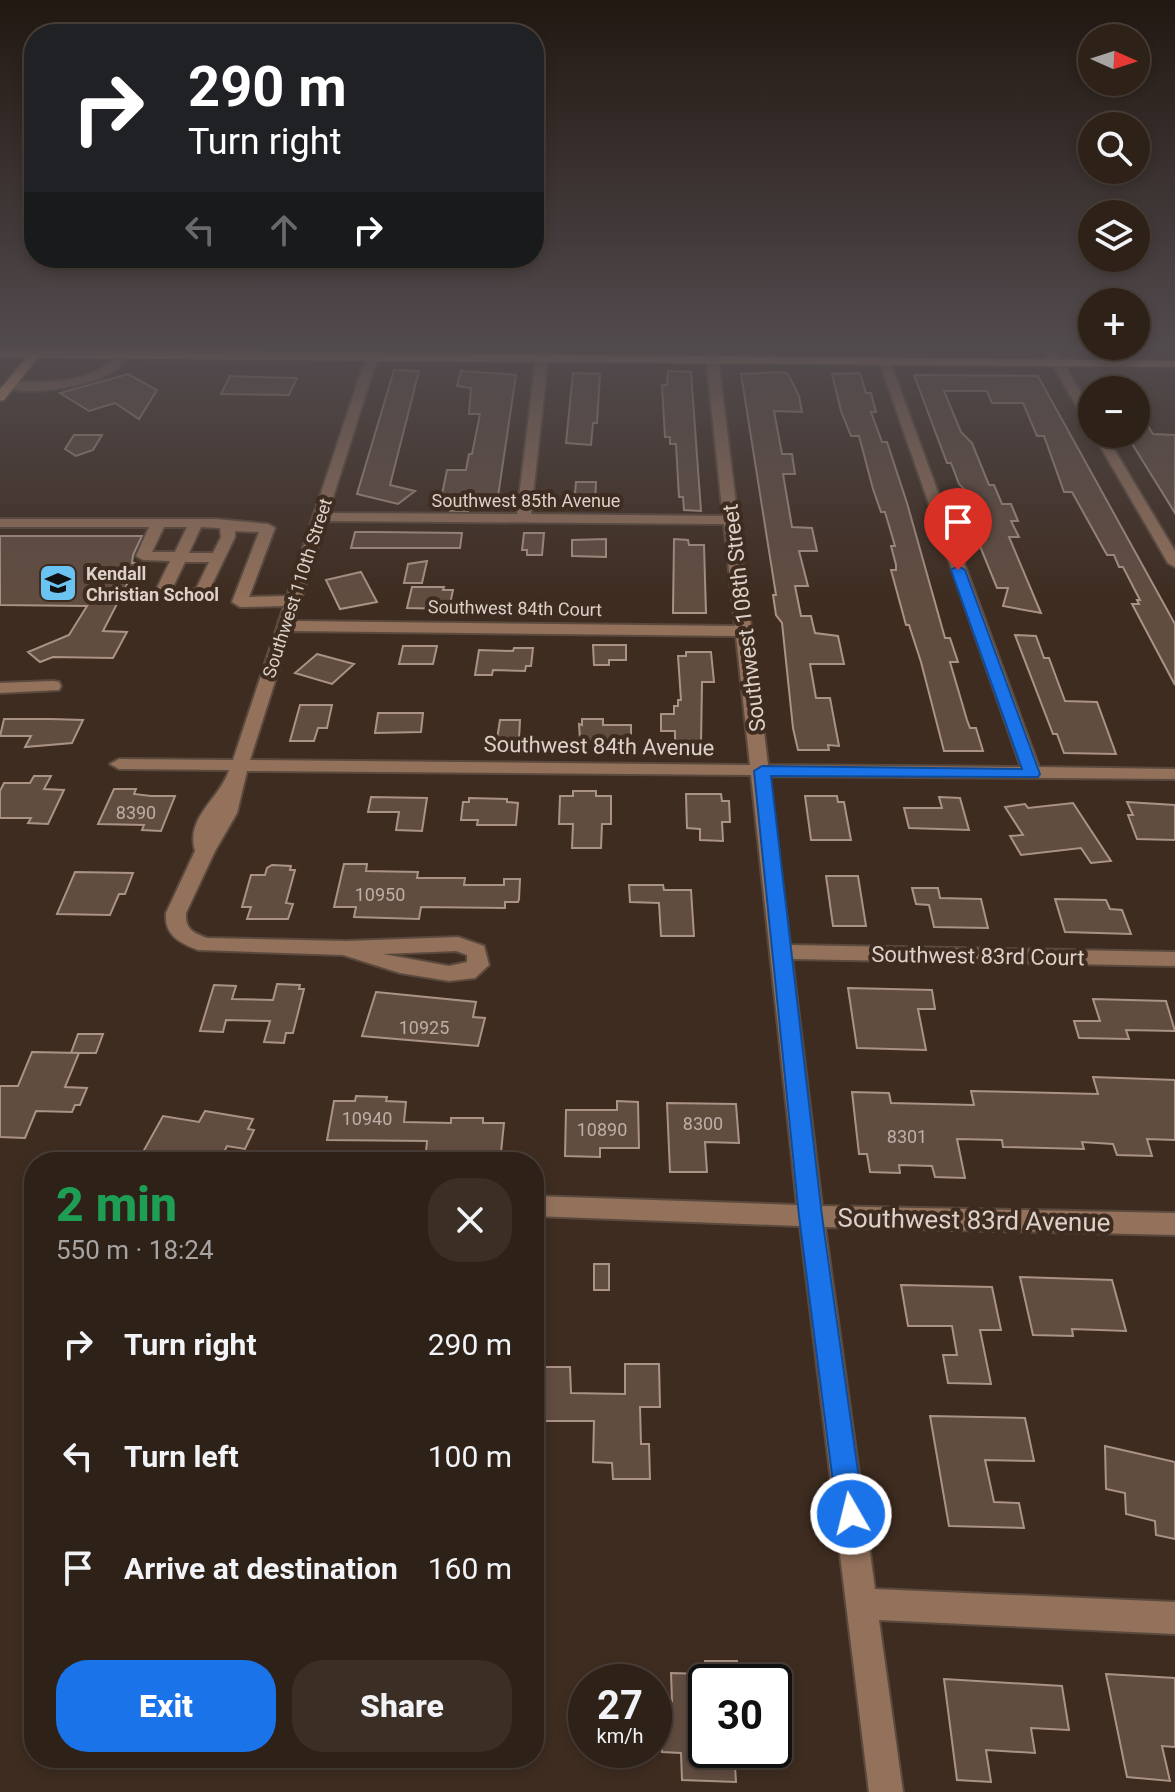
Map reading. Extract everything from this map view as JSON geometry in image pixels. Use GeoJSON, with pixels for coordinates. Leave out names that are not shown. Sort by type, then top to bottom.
{"type":"FeatureCollection","features":[{"type":"Feature","properties":{"kind":"street","name":"Southwest 110th Street"},"geometry":{"type":"LineString","coordinates":[[346,948],[205,945],[184,937],[177,930],[176,913],[205,851],[228,813],[347,433]]}},
{"type":"Feature","properties":{"kind":"street"},"geometry":{"type":"LineString","coordinates":[[524,518],[534,433]]}},
{"type":"Feature","properties":{"kind":"street","name":"Southwest 108th Street"},"geometry":{"type":"LineString","coordinates":[[722,433],[811,1216],[886,1792]]}},
{"type":"Feature","properties":{"kind":"street"},"geometry":{"type":"LineString","coordinates":[[908,433],[1032,774]]}},
{"type":"Feature","properties":{"kind":"street"},"geometry":{"type":"LineString","coordinates":[[1107,448],[1175,563]]}},
{"type":"Feature","properties":{"kind":"street","name":"Southwest 85th Avenue"},"geometry":{"type":"LineString","coordinates":[[319,517],[733,520]]}},
{"type":"Feature","properties":{"kind":"street"},"geometry":{"type":"LineString","coordinates":[[0,523],[216,523],[268,528],[240,602],[292,601]]}},
{"type":"Feature","properties":{"kind":"street"},"geometry":{"type":"LineString","coordinates":[[196,523],[162,594],[201,594],[228,537],[227,526]]}},
{"type":"Feature","properties":{"kind":"street"},"geometry":{"type":"LineString","coordinates":[[158,524],[143,556],[218,558]]}},
{"type":"Feature","properties":{"kind":"street","name":"Southwest 84th Court"},"geometry":{"type":"LineString","coordinates":[[285,626],[745,631]]}},
{"type":"Feature","properties":{"kind":"street"},"geometry":{"type":"LineString","coordinates":[[1,687],[53,686]]}},
{"type":"Feature","properties":{"kind":"street","name":"Southwest 84th Avenue"},"geometry":{"type":"LineString","coordinates":[[119,764],[238,775],[762,771],[1175,774]]}},
{"type":"Feature","properties":{"kind":"street"},"geometry":{"type":"LineString","coordinates":[[458,944],[477,951],[479,958],[470,970],[443,975],[359,956],[346,948],[458,944]]}},
{"type":"Feature","properties":{"kind":"street","name":"Southwest 83rd Court"},"geometry":{"type":"LineString","coordinates":[[782,952],[1175,959]]}},
{"type":"Feature","properties":{"kind":"street","name":"Southwest 83rd Avenue"},"geometry":{"type":"LineString","coordinates":[[544,1206],[1175,1224]]}},
{"type":"Feature","properties":{"kind":"street"},"geometry":{"type":"LineString","coordinates":[[863,1604],[1175,1618]]}},
{"type":"Feature","properties":{"kind":"building"},"geometry":{"type":"Polygon","coordinates":[[[375,433],[403,433],[390,485],[415,491],[398,504],[357,494],[375,433]]]}},
{"type":"Feature","properties":{"kind":"building"},"geometry":{"type":"Polygon","coordinates":[[[476,433],[507,433],[497,503],[470,498],[468,511],[450,511],[451,504],[440,504],[447,470],[466,470],[469,454],[472,454],[476,433]]]}},
{"type":"Feature","properties":{"kind":"building"},"geometry":{"type":"Polygon","coordinates":[[[567,433],[592,433],[591,445],[566,443],[567,433]]]}},
{"type":"Feature","properties":{"kind":"building"},"geometry":{"type":"Polygon","coordinates":[[[665,433],[695,433],[701,511],[684,510],[683,497],[679,497],[676,444],[670,444],[670,437],[665,437],[665,433]]]}},
{"type":"Feature","properties":{"kind":"building"},"geometry":{"type":"Polygon","coordinates":[[[750,433],[778,433],[782,454],[792,454],[795,474],[783,474],[792,527],[812,528],[817,551],[799,551],[808,586],[795,586],[801,616],[811,616],[815,633],[838,636],[844,664],[810,664],[816,698],[830,698],[839,746],[828,745],[829,750],[798,750],[782,623],[776,615],[773,595],[776,595],[750,433]]]}},
{"type":"Feature","properties":{"kind":"building"},"geometry":{"type":"Polygon","coordinates":[[[850,433],[879,433],[882,442],[887,442],[945,638],[950,638],[958,662],[950,662],[967,720],[970,728],[976,728],[983,751],[944,751],[921,662],[909,625],[906,625],[891,570],[896,570],[891,546],[895,546],[885,512],[881,512],[873,489],[859,436],[851,436],[850,433]]]}},
{"type":"Feature","properties":{"kind":"building"},"geometry":{"type":"Polygon","coordinates":[[[936,433],[962,433],[972,443],[989,485],[994,485],[1002,504],[1011,504],[1018,521],[1011,521],[1019,537],[1009,537],[1041,613],[1003,606],[1008,588],[997,588],[973,529],[980,529],[966,491],[959,484],[951,463],[947,463],[936,433]]]}},
{"type":"Feature","properties":{"kind":"building"},"geometry":{"type":"Polygon","coordinates":[[[1036,433],[1069,433],[1175,624],[1175,685],[1132,604],[1139,604],[1137,600],[1140,600],[1123,567],[1119,567],[1114,555],[1107,555],[1072,492],[1064,492],[1044,436],[1037,436],[1036,433]]]}},
{"type":"Feature","properties":{"kind":"building"},"geometry":{"type":"Polygon","coordinates":[[[1150,433],[1175,435],[1175,513],[1135,448],[1150,448],[1150,433]]]}},
{"type":"Feature","properties":{"kind":"building"},"geometry":{"type":"Polygon","coordinates":[[[74,435],[102,435],[93,450],[76,456],[65,449],[74,435]]]}},
{"type":"Feature","properties":{"kind":"building"},"geometry":{"type":"Polygon","coordinates":[[[576,482],[596,482],[595,505],[574,505],[576,482]]]}},
{"type":"Feature","properties":{"kind":"building"},"geometry":{"type":"Polygon","coordinates":[[[355,532],[462,533],[460,548],[351,548],[355,532]]]}},
{"type":"Feature","properties":{"kind":"building"},"geometry":{"type":"Polygon","coordinates":[[[524,533],[544,533],[542,555],[527,555],[527,550],[522,550],[524,533]]]}},
{"type":"Feature","properties":{"kind":"building"},"geometry":{"type":"Polygon","coordinates":[[[0,536],[142,536],[133,555],[132,563],[138,563],[103,631],[127,632],[113,658],[53,657],[40,662],[28,652],[69,635],[87,606],[0,605],[0,536]]]}},
{"type":"Feature","properties":{"kind":"building"},"geometry":{"type":"Polygon","coordinates":[[[606,539],[606,557],[572,556],[572,540],[606,539]]]}},
{"type":"Feature","properties":{"kind":"building"},"geometry":{"type":"Polygon","coordinates":[[[674,539],[688,540],[689,545],[704,545],[706,613],[673,613],[674,539]]]}},
{"type":"Feature","properties":{"kind":"building"},"geometry":{"type":"Polygon","coordinates":[[[427,561],[422,583],[404,583],[408,564],[427,561]]]}},
{"type":"Feature","properties":{"kind":"building"},"geometry":{"type":"Polygon","coordinates":[[[361,572],[377,602],[340,609],[326,580],[361,572]]]}},
{"type":"Feature","properties":{"kind":"building"},"geometry":{"type":"Polygon","coordinates":[[[412,587],[453,590],[449,609],[407,608],[412,587]]]}},
{"type":"Feature","properties":{"kind":"building"},"geometry":{"type":"Polygon","coordinates":[[[1015,635],[1036,636],[1044,658],[1049,658],[1065,701],[1097,702],[1116,754],[1064,753],[1057,734],[1053,734],[1015,635]]]}},
{"type":"Feature","properties":{"kind":"building"},"geometry":{"type":"Polygon","coordinates":[[[593,645],[626,645],[626,660],[609,660],[609,665],[594,665],[593,645]]]}},
{"type":"Feature","properties":{"kind":"building"},"geometry":{"type":"Polygon","coordinates":[[[403,646],[437,646],[433,664],[399,664],[403,646]]]}},
{"type":"Feature","properties":{"kind":"building"},"geometry":{"type":"Polygon","coordinates":[[[514,648],[533,648],[531,666],[526,666],[525,671],[493,670],[492,675],[475,675],[479,650],[513,651],[514,648]]]}},
{"type":"Feature","properties":{"kind":"building"},"geometry":{"type":"Polygon","coordinates":[[[686,652],[711,652],[714,682],[702,682],[701,744],[675,743],[675,731],[661,731],[661,714],[674,714],[674,706],[678,706],[678,700],[681,700],[678,656],[686,656],[686,652]]]}},
{"type":"Feature","properties":{"kind":"building"},"geometry":{"type":"Polygon","coordinates":[[[317,654],[354,664],[332,684],[295,673],[317,654]]]}},
{"type":"Feature","properties":{"kind":"building"},"geometry":{"type":"Polygon","coordinates":[[[300,705],[332,705],[327,728],[318,728],[314,741],[290,741],[300,705]]]}},
{"type":"Feature","properties":{"kind":"building"},"geometry":{"type":"Polygon","coordinates":[[[378,713],[423,713],[421,732],[375,733],[378,713]]]}},
{"type":"Feature","properties":{"kind":"building"},"geometry":{"type":"Polygon","coordinates":[[[4,719],[83,720],[72,743],[25,747],[31,736],[0,736],[4,719]]]}},
{"type":"Feature","properties":{"kind":"building"},"geometry":{"type":"Polygon","coordinates":[[[582,719],[603,719],[603,725],[631,725],[631,741],[580,740],[579,724],[582,725],[582,719]]]}},
{"type":"Feature","properties":{"kind":"building"},"geometry":{"type":"Polygon","coordinates":[[[500,720],[520,720],[519,739],[497,739],[500,720]]]}},
{"type":"Feature","properties":{"kind":"building"},"geometry":{"type":"Polygon","coordinates":[[[34,776],[51,776],[44,789],[64,790],[48,824],[28,823],[31,818],[0,818],[0,791],[4,783],[30,783],[34,776]]]}},
{"type":"Feature","properties":{"kind":"building"},"geometry":{"type":"Polygon","coordinates":[[[114,789],[136,789],[134,794],[151,796],[175,796],[161,831],[142,830],[144,825],[98,824],[114,789]]]}},
{"type":"Feature","properties":{"kind":"building"},"geometry":{"type":"Polygon","coordinates":[[[573,791],[596,791],[596,796],[611,796],[611,824],[602,824],[601,848],[572,848],[573,824],[559,824],[560,796],[573,796],[573,791]]]}},
{"type":"Feature","properties":{"kind":"building"},"geometry":{"type":"Polygon","coordinates":[[[686,794],[721,794],[722,801],[729,801],[730,822],[722,822],[723,841],[700,840],[700,829],[687,828],[686,794]]]}},
{"type":"Feature","properties":{"kind":"building"},"geometry":{"type":"Polygon","coordinates":[[[805,796],[837,796],[838,802],[844,802],[851,840],[811,840],[805,796]]]}},
{"type":"Feature","properties":{"kind":"building"},"geometry":{"type":"Polygon","coordinates":[[[371,797],[427,798],[422,831],[396,830],[399,812],[368,812],[371,797]]]}},
{"type":"Feature","properties":{"kind":"building"},"geometry":{"type":"Polygon","coordinates":[[[939,797],[960,798],[969,830],[909,828],[904,808],[942,808],[939,797]]]}},
{"type":"Feature","properties":{"kind":"building"},"geometry":{"type":"Polygon","coordinates":[[[469,798],[507,799],[507,802],[518,803],[516,825],[477,825],[478,820],[461,820],[463,802],[469,802],[469,798]]]}},
{"type":"Feature","properties":{"kind":"building"},"geometry":{"type":"Polygon","coordinates":[[[1127,802],[1175,805],[1175,840],[1137,839],[1128,815],[1133,815],[1127,802]]]}},
{"type":"Feature","properties":{"kind":"building"},"geometry":{"type":"Polygon","coordinates":[[[1073,803],[1111,861],[1091,863],[1081,848],[1021,855],[1010,836],[1023,835],[1005,807],[1073,803]]]}},
{"type":"Feature","properties":{"kind":"building"},"geometry":{"type":"Polygon","coordinates":[[[344,864],[367,864],[366,871],[418,872],[417,878],[465,878],[464,885],[504,885],[504,879],[520,879],[519,899],[518,902],[505,902],[505,908],[421,907],[419,919],[354,917],[356,907],[334,907],[344,864]]]}},
{"type":"Feature","properties":{"kind":"building"},"geometry":{"type":"Polygon","coordinates":[[[272,865],[291,866],[290,870],[295,870],[286,903],[293,904],[288,919],[247,919],[251,907],[242,907],[251,875],[265,875],[272,865]]]}},
{"type":"Feature","properties":{"kind":"building"},"geometry":{"type":"Polygon","coordinates":[[[75,872],[133,873],[125,894],[119,894],[110,915],[57,914],[75,872]]]}},
{"type":"Feature","properties":{"kind":"building"},"geometry":{"type":"Polygon","coordinates":[[[826,876],[858,876],[866,926],[833,926],[826,876]]]}},
{"type":"Feature","properties":{"kind":"building"},"geometry":{"type":"Polygon","coordinates":[[[629,885],[663,885],[664,890],[691,890],[694,936],[661,936],[659,903],[630,902],[629,885]]]}},
{"type":"Feature","properties":{"kind":"building"},"geometry":{"type":"Polygon","coordinates":[[[912,888],[938,888],[940,898],[981,899],[988,928],[934,927],[929,905],[916,904],[912,888]]]}},
{"type":"Feature","properties":{"kind":"building"},"geometry":{"type":"Polygon","coordinates":[[[1055,899],[1106,900],[1110,909],[1122,910],[1131,934],[1065,932],[1055,899]]]}},
{"type":"Feature","properties":{"kind":"building"},"geometry":{"type":"Polygon","coordinates":[[[277,984],[300,985],[299,989],[304,989],[293,1033],[286,1033],[284,1043],[264,1042],[270,1021],[226,1020],[223,1032],[200,1031],[214,985],[236,986],[232,999],[273,1000],[277,984]]]}},
{"type":"Feature","properties":{"kind":"building"},"geometry":{"type":"Polygon","coordinates":[[[848,988],[932,990],[935,1009],[918,1009],[926,1050],[857,1048],[848,988]]]}},
{"type":"Feature","properties":{"kind":"building"},"geometry":{"type":"Polygon","coordinates":[[[376,992],[476,1002],[473,1017],[485,1018],[478,1046],[362,1036],[376,992]]]}},
{"type":"Feature","properties":{"kind":"building"},"geometry":{"type":"Polygon","coordinates":[[[1093,999],[1166,1001],[1175,1031],[1126,1030],[1129,1039],[1079,1038],[1074,1021],[1100,1021],[1093,999]]]}},
{"type":"Feature","properties":{"kind":"building"},"geometry":{"type":"Polygon","coordinates":[[[78,1034],[103,1034],[96,1053],[71,1053],[78,1034]]]}},
{"type":"Feature","properties":{"kind":"building"},"geometry":{"type":"Polygon","coordinates":[[[32,1052],[79,1053],[65,1087],[87,1088],[80,1105],[75,1105],[72,1112],[36,1111],[25,1138],[0,1137],[0,1086],[18,1086],[32,1052]]]}},
{"type":"Feature","properties":{"kind":"building"},"geometry":{"type":"Polygon","coordinates":[[[1093,1077],[1175,1080],[1175,1140],[1147,1139],[1152,1156],[1117,1155],[1113,1144],[1082,1142],[1084,1149],[1003,1147],[1002,1140],[957,1139],[965,1178],[935,1177],[932,1166],[899,1165],[900,1173],[870,1172],[867,1154],[859,1154],[852,1092],[889,1093],[891,1103],[974,1105],[971,1091],[1098,1094],[1093,1077]]]}},
{"type":"Feature","properties":{"kind":"building"},"geometry":{"type":"Polygon","coordinates":[[[356,1096],[387,1097],[386,1101],[406,1102],[404,1122],[451,1123],[451,1118],[483,1118],[483,1123],[504,1123],[501,1152],[426,1152],[427,1141],[327,1140],[334,1101],[355,1101],[356,1096]]]}},
{"type":"Feature","properties":{"kind":"building"},"geometry":{"type":"Polygon","coordinates":[[[617,1101],[638,1102],[639,1148],[600,1148],[600,1157],[565,1156],[566,1110],[617,1110],[617,1101]]]}},
{"type":"Feature","properties":{"kind":"building"},"geometry":{"type":"Polygon","coordinates":[[[667,1103],[736,1104],[739,1143],[705,1142],[707,1172],[670,1172],[667,1103]]]}},
{"type":"Feature","properties":{"kind":"building"},"geometry":{"type":"Polygon","coordinates":[[[205,1111],[253,1119],[248,1129],[254,1130],[245,1149],[227,1146],[224,1152],[143,1152],[163,1116],[199,1122],[205,1111]]]}},
{"type":"Feature","properties":{"kind":"building"},"geometry":{"type":"Polygon","coordinates":[[[594,1264],[609,1264],[609,1290],[594,1290],[594,1264]]]}},
{"type":"Feature","properties":{"kind":"building"},"geometry":{"type":"Polygon","coordinates":[[[1020,1277],[1112,1280],[1126,1331],[1072,1329],[1073,1336],[1033,1335],[1020,1277]]]}},
{"type":"Feature","properties":{"kind":"building"},"geometry":{"type":"Polygon","coordinates":[[[901,1285],[992,1287],[1001,1330],[980,1330],[991,1384],[948,1383],[943,1355],[957,1355],[952,1326],[908,1326],[901,1285]]]}},
{"type":"Feature","properties":{"kind":"building"},"geometry":{"type":"Polygon","coordinates":[[[625,1364],[659,1364],[660,1407],[640,1407],[641,1444],[649,1444],[650,1479],[613,1479],[612,1463],[593,1462],[594,1421],[544,1421],[544,1367],[570,1367],[571,1393],[625,1394],[625,1364]]]}},
{"type":"Feature","properties":{"kind":"building"},"geometry":{"type":"Polygon","coordinates":[[[930,1416],[1025,1418],[1034,1461],[985,1460],[994,1502],[1019,1503],[1024,1528],[949,1526],[930,1416]]]}},
{"type":"Feature","properties":{"kind":"building"},"geometry":{"type":"Polygon","coordinates":[[[1105,1446],[1175,1462],[1175,1539],[1156,1535],[1155,1521],[1126,1514],[1125,1493],[1106,1489],[1105,1446]]]}},
{"type":"Feature","properties":{"kind":"building"},"geometry":{"type":"Polygon","coordinates":[[[705,1661],[737,1661],[737,1664],[705,1664],[705,1661]]]}},
{"type":"Feature","properties":{"kind":"building"},"geometry":{"type":"Polygon","coordinates":[[[672,1673],[688,1673],[688,1768],[735,1768],[736,1782],[682,1780],[681,1753],[672,1753],[672,1673]]]}},
{"type":"Feature","properties":{"kind":"building"},"geometry":{"type":"Polygon","coordinates":[[[1106,1674],[1175,1678],[1175,1747],[1162,1746],[1170,1781],[1127,1777],[1106,1674]]]}},
{"type":"Feature","properties":{"kind":"building"},"geometry":{"type":"Polygon","coordinates":[[[944,1679],[1062,1686],[1069,1730],[1031,1728],[1035,1753],[986,1750],[991,1782],[957,1780],[944,1679]]]}},
{"type":"Feature","properties":{"kind":"place","name":"Kendall Christian School"},"geometry":{"type":"Point","coordinates":[58,583]}},
{"type":"Feature","properties":{"kind":"route"},"geometry":{"type":"LineString","coordinates":[[851,1514],[811,1216],[762,771],[1032,774],[958,570]]}}]}
